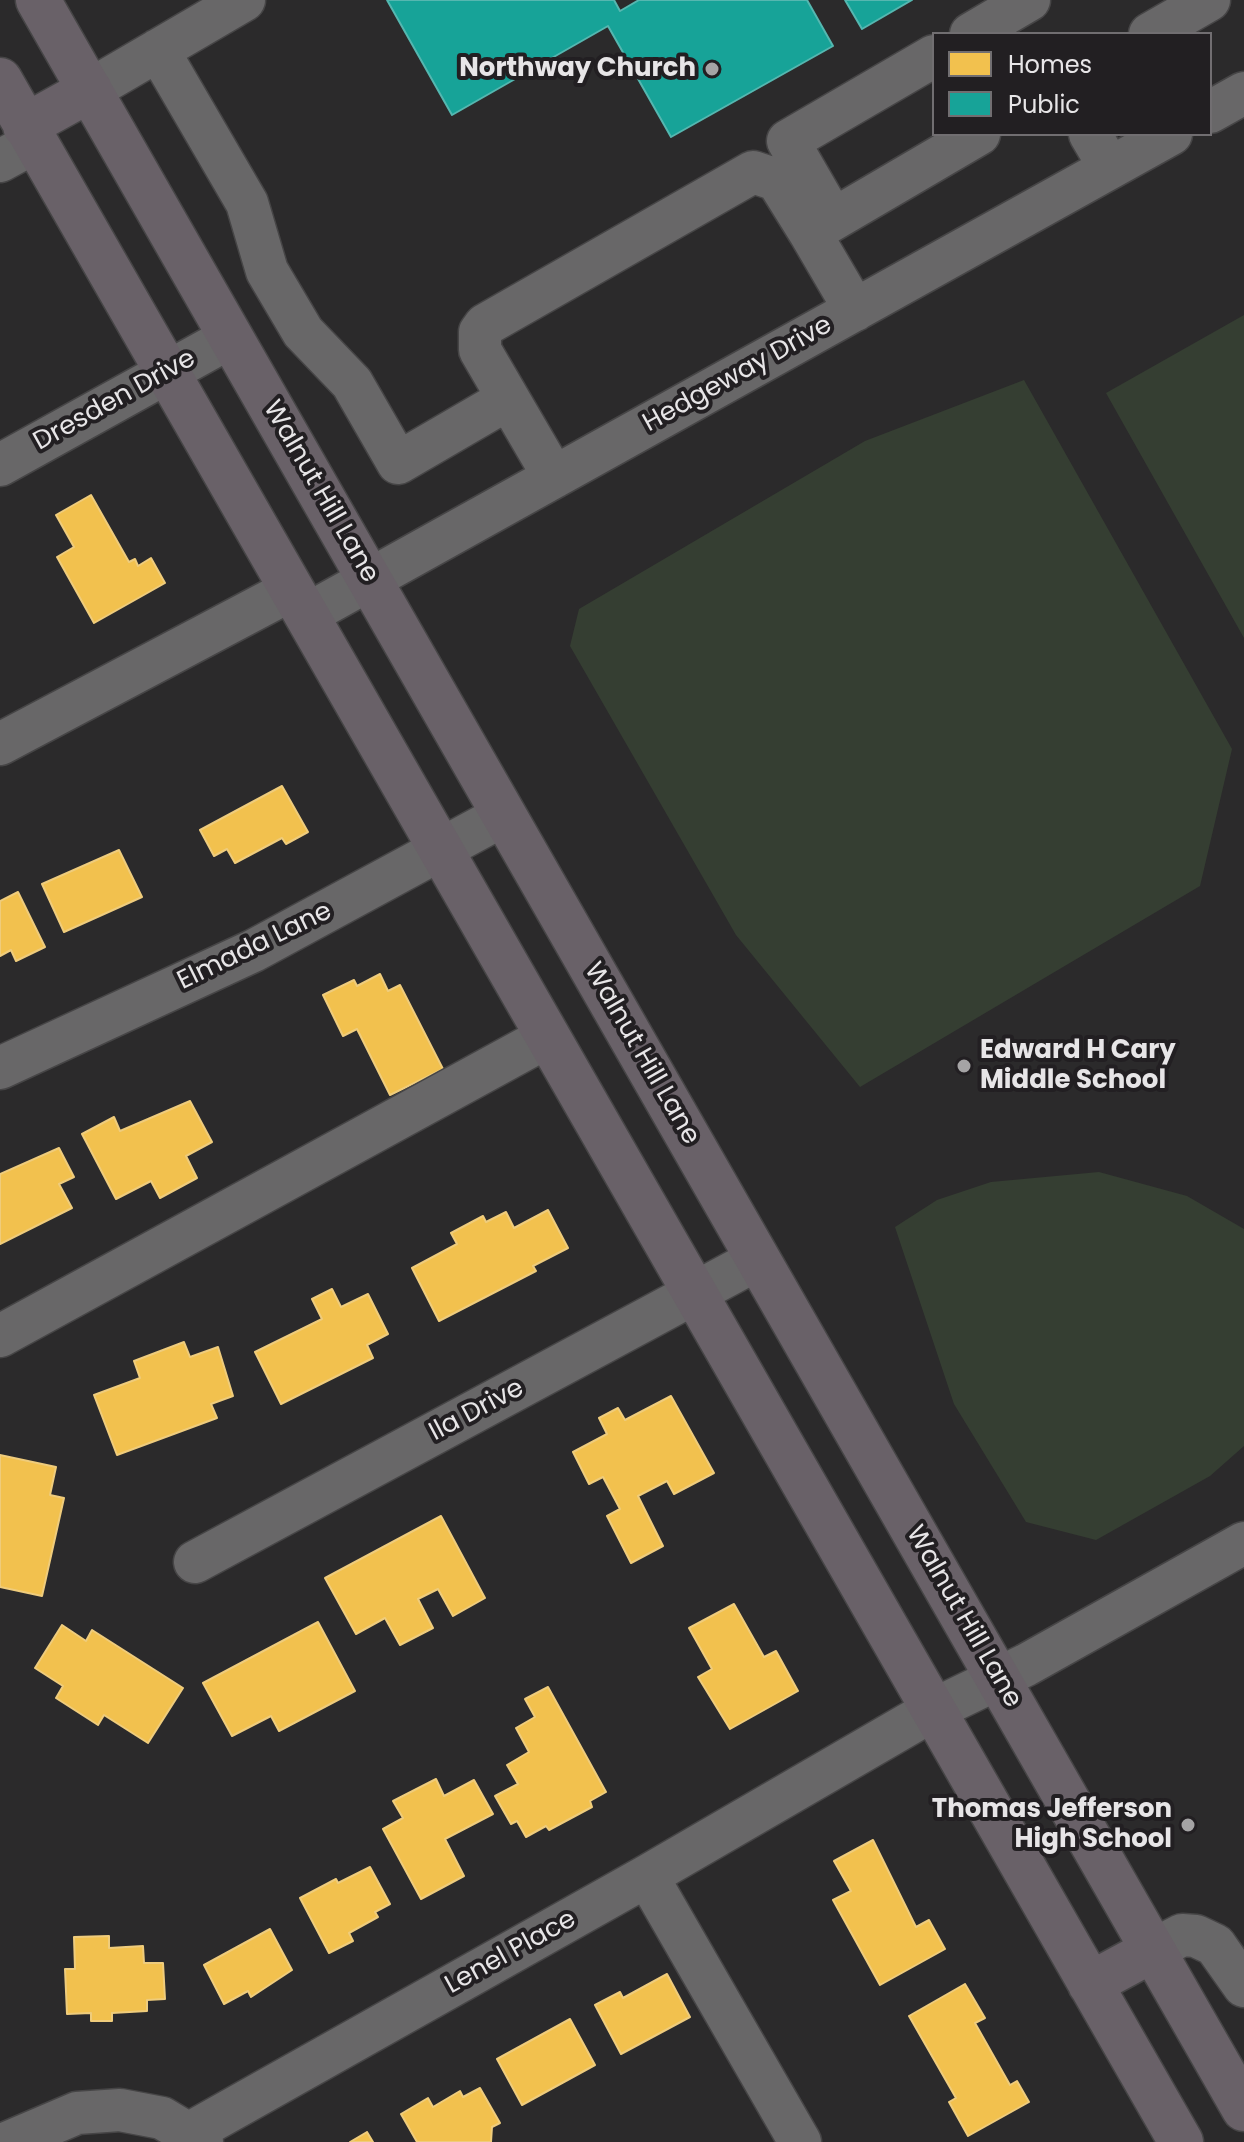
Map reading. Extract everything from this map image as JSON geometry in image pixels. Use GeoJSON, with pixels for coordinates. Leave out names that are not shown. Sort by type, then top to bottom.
{"type":"FeatureCollection","features":[{"type":"Feature","properties":{"kind":"main road","name":"Walnut Hill Lane"},"geometry":{"type":"LineString","coordinates":[[38,0],[1244,2109]]}},
{"type":"Feature","properties":{"kind":"main road"},"geometry":{"type":"LineString","coordinates":[[0,80],[20,143],[167,372],[1181,2142]]}},
{"type":"Feature","properties":{"kind":"main road"},"geometry":{"type":"LineString","coordinates":[[20,143],[90,90]]}},
{"type":"Feature","properties":{"kind":"main road"},"geometry":{"type":"LineString","coordinates":[[1090,1984],[1153,1950]]}},
{"type":"Feature","properties":{"kind":"street"},"geometry":{"type":"LineString","coordinates":[[90,90],[244,0]]}},
{"type":"Feature","properties":{"kind":"street"},"geometry":{"type":"LineString","coordinates":[[1153,32],[1209,0]]}},
{"type":"Feature","properties":{"kind":"street"},"geometry":{"type":"LineString","coordinates":[[976,32],[1026,14]]}},
{"type":"Feature","properties":{"kind":"street"},"geometry":{"type":"LineString","coordinates":[[158,50],[247,203],[267,271],[303,332],[352,383],[398,463],[508,399]]}},
{"type":"Feature","properties":{"kind":"street"},"geometry":{"type":"LineString","coordinates":[[855,310],[788,141],[932,57]]}},
{"type":"Feature","properties":{"kind":"street"},"geometry":{"type":"LineString","coordinates":[[1212,111],[1244,93]]}},
{"type":"Feature","properties":{"kind":"street"},"geometry":{"type":"LineString","coordinates":[[822,226],[976,136]]}},
{"type":"Feature","properties":{"kind":"street","name":"Hedgeway Drive"},"geometry":{"type":"LineString","coordinates":[[0,744],[298,602],[370,579],[855,310],[1100,151],[1163,136]]}},
{"type":"Feature","properties":{"kind":"street"},"geometry":{"type":"LineString","coordinates":[[554,477],[480,350],[480,332],[485,325],[744,174],[761,172],[777,180],[822,226]]}},
{"type":"Feature","properties":{"kind":"street","name":"Dresden Drive"},"geometry":{"type":"LineString","coordinates":[[0,465],[231,337]]}},
{"type":"Feature","properties":{"kind":"street","name":"Elmada Lane"},"geometry":{"type":"LineString","coordinates":[[0,1068],[253,951],[504,815]]}},
{"type":"Feature","properties":{"kind":"street"},"geometry":{"type":"LineString","coordinates":[[0,1336],[547,1037]]}},
{"type":"Feature","properties":{"kind":"street","name":"Ila Drive"},"geometry":{"type":"LineString","coordinates":[[195,1562],[758,1259]]}},
{"type":"Feature","properties":{"kind":"street","name":"Lenel Place"},"geometry":{"type":"LineString","coordinates":[[9,2142],[77,2113],[120,2110],[162,2118],[196,2137],[933,1710],[998,1679],[1244,1543]]}},
{"type":"Feature","properties":{"kind":"street"},"geometry":{"type":"LineString","coordinates":[[647,1876],[800,2142]]}},
{"type":"Feature","properties":{"kind":"street"},"geometry":{"type":"LineString","coordinates":[[1153,1950],[1182,1935],[1196,1936],[1215,1945],[1244,1986]]}},
{"type":"Feature","properties":{"kind":"green space"},"geometry":{"type":"Polygon","coordinates":[[[1244,315],[1244,638],[1106,393],[1244,315]]]}},
{"type":"Feature","properties":{"kind":"green space"},"geometry":{"type":"Polygon","coordinates":[[[1024,380],[1232,749],[1200,886],[860,1087],[736,935],[570,646],[579,609],[865,441],[1024,380]]]}},
{"type":"Feature","properties":{"kind":"green space"},"geometry":{"type":"Polygon","coordinates":[[[1099,1172],[1187,1196],[1244,1229],[1244,1446],[1210,1476],[1096,1540],[1026,1522],[954,1404],[895,1227],[937,1200],[991,1182],[1099,1172]]]}},
{"type":"Feature","properties":{"kind":"building: Homes"},"geometry":{"type":"Polygon","coordinates":[[[91,495],[129,562],[135,559],[138,566],[151,558],[165,583],[94,623],[57,557],[74,547],[56,515],[91,495]]]}},
{"type":"Feature","properties":{"kind":"building: Homes"},"geometry":{"type":"Polygon","coordinates":[[[282,786],[308,832],[286,844],[282,838],[235,863],[227,849],[214,856],[200,830],[282,786]]]}},
{"type":"Feature","properties":{"kind":"building: Homes"},"geometry":{"type":"Polygon","coordinates":[[[119,850],[142,897],[64,932],[42,884],[119,850]]]}},
{"type":"Feature","properties":{"kind":"building: Homes"},"geometry":{"type":"Polygon","coordinates":[[[18,892],[45,947],[16,961],[11,950],[0,956],[0,901],[18,892]]]}},
{"type":"Feature","properties":{"kind":"building: Homes"},"geometry":{"type":"Polygon","coordinates":[[[380,974],[388,991],[400,985],[443,1069],[390,1095],[357,1029],[343,1036],[323,995],[354,980],[357,986],[380,974]]]}},
{"type":"Feature","properties":{"kind":"building: Homes"},"geometry":{"type":"Polygon","coordinates":[[[190,1101],[212,1142],[186,1156],[197,1178],[160,1198],[151,1181],[116,1199],[82,1134],[114,1117],[120,1131],[190,1101]]]}},
{"type":"Feature","properties":{"kind":"building: Homes"},"geometry":{"type":"Polygon","coordinates":[[[59,1148],[74,1177],[59,1184],[72,1208],[0,1244],[0,1174],[59,1148]]]}},
{"type":"Feature","properties":{"kind":"building: Homes"},"geometry":{"type":"Polygon","coordinates":[[[548,1210],[568,1248],[533,1266],[536,1271],[439,1321],[412,1268],[457,1244],[451,1233],[483,1216],[486,1222],[506,1212],[514,1228],[548,1210]]]}},
{"type":"Feature","properties":{"kind":"building: Homes"},"geometry":{"type":"Polygon","coordinates":[[[332,1289],[341,1307],[368,1294],[388,1334],[367,1345],[373,1358],[281,1404],[255,1352],[322,1319],[312,1299],[332,1289]]]}},
{"type":"Feature","properties":{"kind":"building: Homes"},"geometry":{"type":"Polygon","coordinates":[[[184,1342],[190,1357],[218,1347],[233,1396],[211,1404],[217,1418],[117,1455],[94,1395],[140,1378],[134,1361],[184,1342]]]}},
{"type":"Feature","properties":{"kind":"building: Homes"},"geometry":{"type":"Polygon","coordinates":[[[671,1396],[714,1473],[674,1494],[667,1481],[638,1496],[663,1546],[631,1563],[607,1516],[620,1509],[603,1477],[589,1484],[573,1452],[607,1434],[599,1418],[618,1408],[625,1420],[671,1396]]]}},
{"type":"Feature","properties":{"kind":"building: Homes"},"geometry":{"type":"Polygon","coordinates":[[[0,1455],[56,1467],[50,1495],[64,1498],[42,1596],[0,1587],[0,1455]]]}},
{"type":"Feature","properties":{"kind":"building: Homes"},"geometry":{"type":"Polygon","coordinates":[[[441,1516],[485,1598],[453,1616],[438,1589],[418,1599],[433,1628],[400,1645],[385,1618],[356,1634],[325,1578],[441,1516]]]}},
{"type":"Feature","properties":{"kind":"building: Homes"},"geometry":{"type":"Polygon","coordinates":[[[734,1604],[764,1657],[776,1651],[798,1691],[730,1729],[698,1677],[712,1669],[689,1628],[734,1604]]]}},
{"type":"Feature","properties":{"kind":"building: Homes"},"geometry":{"type":"Polygon","coordinates":[[[318,1622],[355,1691],[279,1731],[271,1716],[232,1736],[203,1683],[318,1622]]]}},
{"type":"Feature","properties":{"kind":"building: Homes"},"geometry":{"type":"Polygon","coordinates":[[[62,1625],[86,1641],[92,1630],[183,1688],[148,1743],[104,1715],[98,1725],[56,1698],[63,1686],[35,1668],[62,1625]]]}},
{"type":"Feature","properties":{"kind":"building: Homes"},"geometry":{"type":"Polygon","coordinates":[[[548,1687],[606,1792],[590,1801],[592,1807],[549,1830],[546,1826],[526,1837],[517,1821],[511,1824],[495,1796],[518,1784],[507,1765],[529,1752],[516,1728],[535,1717],[525,1699],[548,1687]]]}},
{"type":"Feature","properties":{"kind":"building: Homes"},"geometry":{"type":"Polygon","coordinates":[[[436,1779],[444,1796],[474,1780],[493,1814],[445,1839],[464,1876],[421,1899],[383,1829],[403,1818],[393,1801],[436,1779]]]}},
{"type":"Feature","properties":{"kind":"building: Homes"},"geometry":{"type":"Polygon","coordinates":[[[873,1840],[916,1927],[929,1920],[945,1949],[880,1985],[833,1900],[851,1891],[834,1861],[873,1840]]]}},
{"type":"Feature","properties":{"kind":"building: Homes"},"geometry":{"type":"Polygon","coordinates":[[[370,1867],[390,1904],[375,1912],[378,1917],[349,1933],[353,1941],[329,1953],[300,1898],[336,1879],[338,1883],[370,1867]]]}},
{"type":"Feature","properties":{"kind":"building: Homes"},"geometry":{"type":"Polygon","coordinates":[[[270,1929],[292,1970],[251,1997],[248,1991],[224,2004],[204,1965],[270,1929]]]}},
{"type":"Feature","properties":{"kind":"building: Homes"},"geometry":{"type":"Polygon","coordinates":[[[109,1936],[109,1948],[143,1946],[144,1963],[163,1963],[165,1999],[147,2000],[147,2011],[112,2013],[112,2021],[91,2021],[91,2013],[67,2014],[65,1969],[75,1969],[74,1937],[109,1936]]]}},
{"type":"Feature","properties":{"kind":"building: Homes"},"geometry":{"type":"Polygon","coordinates":[[[667,1974],[690,2017],[621,2054],[595,2005],[620,1992],[623,1998],[667,1974]]]}},
{"type":"Feature","properties":{"kind":"building: Homes"},"geometry":{"type":"Polygon","coordinates":[[[965,1984],[985,2018],[975,2023],[1010,2085],[1017,2081],[1029,2102],[968,2136],[949,2102],[956,2098],[909,2016],[965,1984]]]}},
{"type":"Feature","properties":{"kind":"building: Homes"},"geometry":{"type":"Polygon","coordinates":[[[570,2019],[595,2065],[522,2105],[497,2059],[570,2019]]]}},
{"type":"Feature","properties":{"kind":"building: Homes"},"geometry":{"type":"Polygon","coordinates":[[[480,2088],[500,2123],[492,2127],[491,2142],[417,2142],[401,2114],[428,2098],[433,2107],[460,2091],[463,2097],[480,2088]]]}},
{"type":"Feature","properties":{"kind":"building: Homes"},"geometry":{"type":"Polygon","coordinates":[[[367,2132],[373,2142],[350,2142],[367,2132]]]}},
{"type":"Feature","properties":{"kind":"building: Public","name":"Northway Church"},"geometry":{"type":"Polygon","coordinates":[[[387,0],[614,0],[620,11],[639,0],[807,0],[833,46],[671,137],[608,26],[452,115],[387,0]]]}},
{"type":"Feature","properties":{"kind":"building: Public"},"geometry":{"type":"Polygon","coordinates":[[[845,0],[912,0],[862,29],[845,0]]]}},
{"type":"Feature","properties":{"kind":"place","name":"Northway Church"},"geometry":{"type":"Point","coordinates":[712,69]}},
{"type":"Feature","properties":{"kind":"place","name":"Edward H Cary Middle School"},"geometry":{"type":"Point","coordinates":[964,1066]}},
{"type":"Feature","properties":{"kind":"place","name":"Thomas Jefferson High School"},"geometry":{"type":"Point","coordinates":[1188,1825]}}]}
